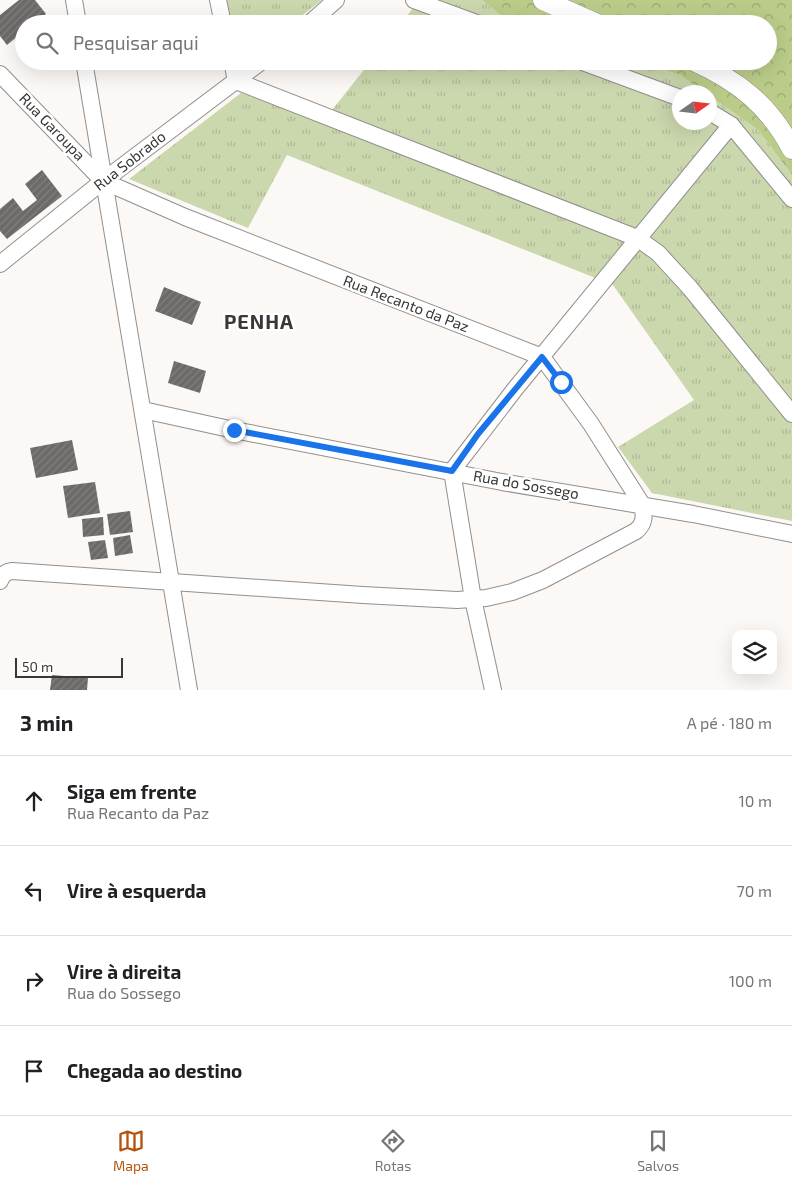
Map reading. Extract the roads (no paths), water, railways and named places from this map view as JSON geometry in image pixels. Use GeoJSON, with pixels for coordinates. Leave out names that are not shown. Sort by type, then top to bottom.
{"type":"FeatureCollection","features":[{"type":"Feature","properties":{"kind":"street"},"geometry":{"type":"LineString","coordinates":[[74,0],[76,15]]}},
{"type":"Feature","properties":{"kind":"street"},"geometry":{"type":"LineString","coordinates":[[218,0],[222,15]]}},
{"type":"Feature","properties":{"kind":"street"},"geometry":{"type":"LineString","coordinates":[[319,15],[336,0]]}},
{"type":"Feature","properties":{"kind":"street"},"geometry":{"type":"LineString","coordinates":[[414,0],[455,15]]}},
{"type":"Feature","properties":{"kind":"street"},"geometry":{"type":"LineString","coordinates":[[543,0],[577,15]]}},
{"type":"Feature","properties":{"kind":"street"},"geometry":{"type":"LineString","coordinates":[[86,70],[190,690]]}},
{"type":"Feature","properties":{"kind":"street"},"geometry":{"type":"LineString","coordinates":[[234,70],[236,81],[637,238],[658,253],[690,288],[792,414]]}},
{"type":"Feature","properties":{"kind":"street","name":"Rua Sobrado"},"geometry":{"type":"LineString","coordinates":[[0,264],[104,181],[250,70]]}},
{"type":"Feature","properties":{"kind":"street"},"geometry":{"type":"LineString","coordinates":[[604,70],[672,95]]}},
{"type":"Feature","properties":{"kind":"street"},"geometry":{"type":"LineString","coordinates":[[714,70],[745,89],[766,110],[792,149]]}},
{"type":"Feature","properties":{"kind":"street","name":"Rua Garoupa"},"geometry":{"type":"LineString","coordinates":[[0,74],[104,181]]}},
{"type":"Feature","properties":{"kind":"street"},"geometry":{"type":"LineString","coordinates":[[717,116],[731,125],[792,199]]}},
{"type":"Feature","properties":{"kind":"street"},"geometry":{"type":"LineString","coordinates":[[494,690],[473,599],[452,471],[478,434],[731,125]]}},
{"type":"Feature","properties":{"kind":"street","name":"Rua Recanto da Paz"},"geometry":{"type":"LineString","coordinates":[[104,181],[185,217],[542,357]]}},
{"type":"Feature","properties":{"kind":"street"},"geometry":{"type":"LineString","coordinates":[[0,581],[3,575],[12,571],[457,600],[486,598],[512,592],[543,580],[636,530],[642,525],[644,520],[643,506],[590,424],[542,357]]}},
{"type":"Feature","properties":{"kind":"street","name":"Rua do Sossego"},"geometry":{"type":"LineString","coordinates":[[143,410],[244,432],[502,482],[693,514],[792,534]]}},
{"type":"Feature","properties":{"kind":"district","name":"PENHA"},"geometry":{"type":"Point","coordinates":[259,322]}}]}
